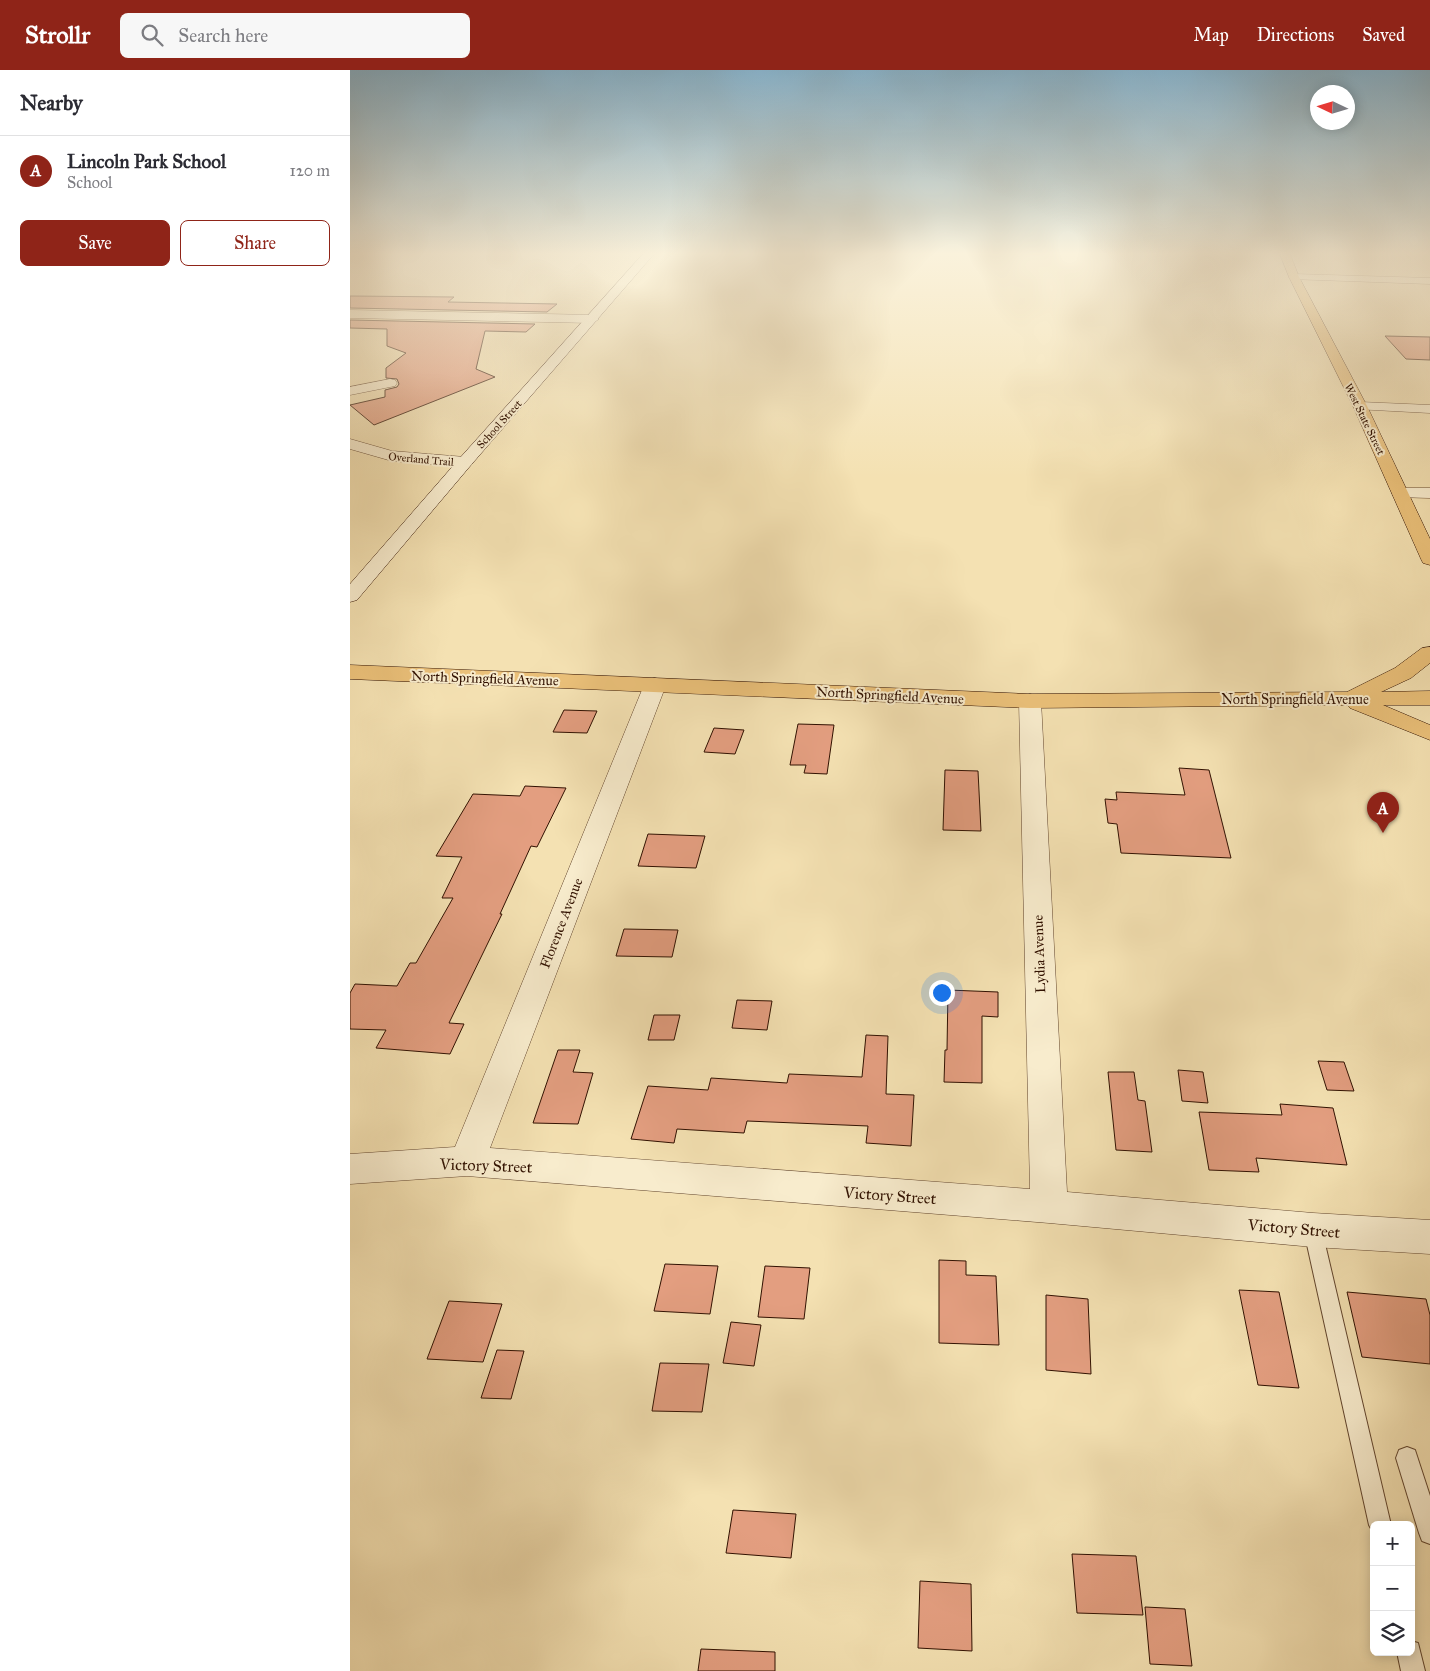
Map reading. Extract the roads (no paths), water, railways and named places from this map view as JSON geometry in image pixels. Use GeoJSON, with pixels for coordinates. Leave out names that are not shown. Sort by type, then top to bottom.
{"type":"FeatureCollection","features":[{"type":"Feature","properties":{"kind":"main road","name":"West State Street"},"geometry":{"type":"LineString","coordinates":[[1320,329],[1360,406],[1430,559]]}},
{"type":"Feature","properties":{"kind":"main road"},"geometry":{"type":"LineString","coordinates":[[1347,699],[1404,673],[1430,653]]}},
{"type":"Feature","properties":{"kind":"main road","name":"North Springfield Avenue"},"geometry":{"type":"LineString","coordinates":[[350,672],[1030,701],[1430,698]]}},
{"type":"Feature","properties":{"kind":"main road"},"geometry":{"type":"LineString","coordinates":[[1347,699],[1430,733]]}},
{"type":"Feature","properties":{"kind":"street","name":"School Street"},"geometry":{"type":"LineString","coordinates":[[350,596],[465,462],[584,329]]}},
{"type":"Feature","properties":{"kind":"street"},"geometry":{"type":"LineString","coordinates":[[350,391],[390,383]]}},
{"type":"Feature","properties":{"kind":"street"},"geometry":{"type":"LineString","coordinates":[[1360,406],[1430,408]]}},
{"type":"Feature","properties":{"kind":"street","name":"Overland Trail"},"geometry":{"type":"LineString","coordinates":[[350,444],[377,454],[397,458],[465,462]]}},
{"type":"Feature","properties":{"kind":"street"},"geometry":{"type":"LineString","coordinates":[[1400,493],[1430,493]]}},
{"type":"Feature","properties":{"kind":"street","name":"Florence Avenue"},"geometry":{"type":"LineString","coordinates":[[467,1161],[654,685]]}},
{"type":"Feature","properties":{"kind":"street","name":"Lydia Avenue"},"geometry":{"type":"LineString","coordinates":[[1030,701],[1049,1207]]}},
{"type":"Feature","properties":{"kind":"street","name":"Victory Street"},"geometry":{"type":"LineString","coordinates":[[350,1169],[467,1161],[1313,1230],[1430,1237]]}},
{"type":"Feature","properties":{"kind":"lane"},"geometry":{"type":"LineString","coordinates":[[1313,1230],[1379,1521]]}},
{"type":"Feature","properties":{"kind":"lane"},"geometry":{"type":"LineString","coordinates":[[1407,1458],[1430,1533]]}},
{"type":"Feature","properties":{"kind":"lane"},"geometry":{"type":"LineString","coordinates":[[1410,1656],[1413,1671]]}},
{"type":"Feature","properties":{"kind":"place","name":"Lincoln Park School"},"geometry":{"type":"Point","coordinates":[1383,833]}}]}
